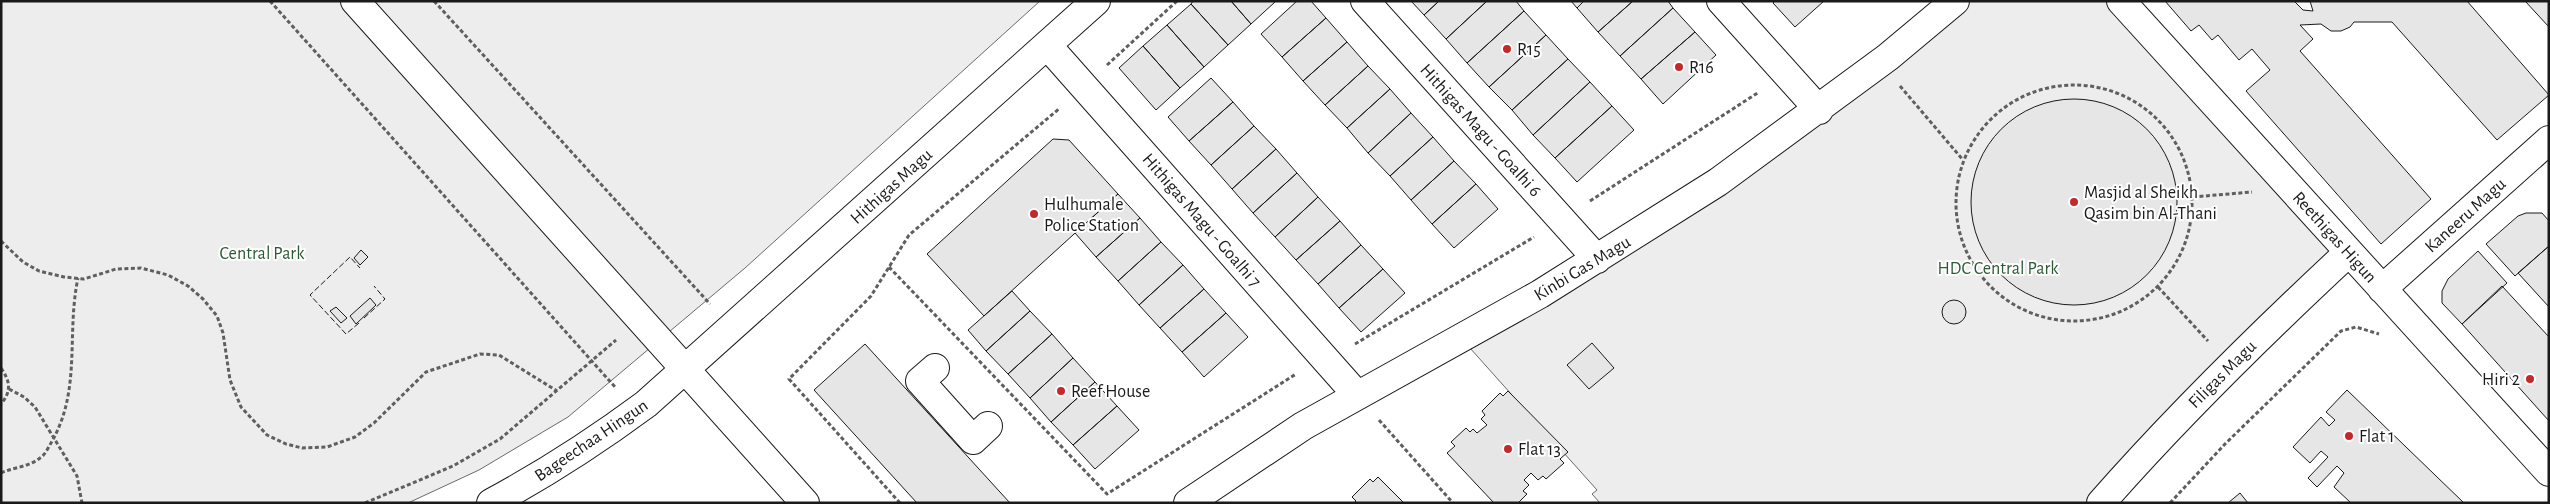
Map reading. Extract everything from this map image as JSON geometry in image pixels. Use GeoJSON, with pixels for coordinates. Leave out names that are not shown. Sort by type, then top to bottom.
{"type":"FeatureCollection","features":[{"type":"Feature","properties":{"kind":"street"},"geometry":{"type":"LineString","coordinates":[[355,1],[805,503]]}},
{"type":"Feature","properties":{"kind":"street","name":"Hithigas Magu"},"geometry":{"type":"LineString","coordinates":[[686,371],[1096,1]]}},
{"type":"Feature","properties":{"kind":"street","name":"Hithigas Magu - Goalhi 6"},"geometry":{"type":"LineString","coordinates":[[1365,1],[1597,259]]}},
{"type":"Feature","properties":{"kind":"street"},"geometry":{"type":"LineString","coordinates":[[1721,1],[1819,110]]}},
{"type":"Feature","properties":{"kind":"street","name":"Kinbi Gas Magu"},"geometry":{"type":"LineString","coordinates":[[1188,503],[1303,426],[1540,294],[1718,182],[1819,110],[1955,1]]}},
{"type":"Feature","properties":{"kind":"street","name":"Reethigas Higun"},"geometry":{"type":"LineString","coordinates":[[2122,1],[2549,472]]}},
{"type":"Feature","properties":{"kind":"street","name":"Hithigas Magu - Goalhi 7"},"geometry":{"type":"LineString","coordinates":[[1047,45],[1357,395]]}},
{"type":"Feature","properties":{"kind":"street","name":"Kaneeru Magu"},"geometry":{"type":"LineString","coordinates":[[2382,289],[2545,152]]}},
{"type":"Feature","properties":{"kind":"street","name":"Filigas Magu"},"geometry":{"type":"LineString","coordinates":[[2101,503],[2230,365],[2349,252]]}},
{"type":"Feature","properties":{"kind":"street"},"geometry":{"type":"LineString","coordinates":[[935,368],[920,381],[973,440],[988,426]]}},
{"type":"Feature","properties":{"kind":"street","name":"Bageechaa Hingun"},"geometry":{"type":"LineString","coordinates":[[491,503],[545,474],[597,441],[686,371]]}},
{"type":"Feature","properties":{"kind":"path"},"geometry":{"type":"LineString","coordinates":[[270,1],[637,411]]}},
{"type":"Feature","properties":{"kind":"path"},"geometry":{"type":"LineString","coordinates":[[434,1],[732,329]]}},
{"type":"Feature","properties":{"kind":"path"},"geometry":{"type":"LineString","coordinates":[[1114,72],[1108,64],[1177,1]]}},
{"type":"Feature","properties":{"kind":"path"},"geometry":{"type":"LineString","coordinates":[[1880,62],[1963,160]]}},
{"type":"Feature","properties":{"kind":"path"},"geometry":{"type":"LineString","coordinates":[[2080,84],[2105,89],[2128,98],[2149,111],[2166,129],[2180,150],[2188,173],[2193,197],[2191,222],[2185,246],[2174,268],[2158,287],[2139,303],[2117,313],[2092,320],[2068,321],[2043,317],[2020,308],[2000,294],[1982,276],[1968,256],[1955,208],[1957,184],[1963,160],[1974,137],[1990,119],[2009,103],[2032,92],[2056,86],[2080,84]]}},
{"type":"Feature","properties":{"kind":"path"},"geometry":{"type":"LineString","coordinates":[[1591,201],[1766,87]]}},
{"type":"Feature","properties":{"kind":"path"},"geometry":{"type":"LineString","coordinates":[[900,503],[789,379],[871,296],[909,235],[1064,105]]}},
{"type":"Feature","properties":{"kind":"path"},"geometry":{"type":"LineString","coordinates":[[2193,197],[2291,189]]}},
{"type":"Feature","properties":{"kind":"path"},"geometry":{"type":"LineString","coordinates":[[1348,337],[1355,344],[1539,234]]}},
{"type":"Feature","properties":{"kind":"path"},"geometry":{"type":"LineString","coordinates":[[1,241],[23,262],[39,272],[78,278],[116,269],[141,268],[168,275],[188,286],[203,299],[217,316],[223,333],[230,380],[241,407],[267,435],[286,444],[302,448],[327,447],[354,437],[374,424],[426,372],[480,354],[499,355],[557,391]]}},
{"type":"Feature","properties":{"kind":"path"},"geometry":{"type":"LineString","coordinates":[[889,268],[1107,494],[1298,372]]}},
{"type":"Feature","properties":{"kind":"path"},"geometry":{"type":"LineString","coordinates":[[1,473],[34,463],[43,457],[65,414],[74,353],[73,301],[78,278]]}},
{"type":"Feature","properties":{"kind":"path"},"geometry":{"type":"LineString","coordinates":[[2158,287],[2230,365]]}},
{"type":"Feature","properties":{"kind":"path"},"geometry":{"type":"LineString","coordinates":[[2170,503],[2231,438],[2341,332],[2356,327],[2380,334],[2404,313]]}},
{"type":"Feature","properties":{"kind":"path"},"geometry":{"type":"LineString","coordinates":[[365,503],[461,461],[500,439],[640,320]]}},
{"type":"Feature","properties":{"kind":"path"},"geometry":{"type":"LineString","coordinates":[[1,368],[8,378],[9,389],[1,404]]}},
{"type":"Feature","properties":{"kind":"path"},"geometry":{"type":"LineString","coordinates":[[9,389],[29,400],[54,438],[77,476],[82,503]]}},
{"type":"Feature","properties":{"kind":"path"},"geometry":{"type":"LineString","coordinates":[[1357,395],[1452,503]]}},
{"type":"Feature","properties":{"kind":"shaded area","name":"Central Park"},"geometry":{"type":"Polygon","coordinates":[[[1,1],[1040,1],[745,268],[568,417],[479,470],[408,503],[1,503],[1,1]]]}},
{"type":"Feature","properties":{"kind":"shaded area","name":"HDC Central Park"},"geometry":{"type":"Polygon","coordinates":[[[1955,1],[2121,1],[2349,252],[2101,503],[1600,503],[1592,494],[1597,490],[1461,338],[1540,294],[1955,1]]]}},
{"type":"Feature","properties":{"kind":"building"},"geometry":{"type":"Polygon","coordinates":[[[1193,1],[1231,1],[1251,24],[1228,45],[1191,4],[1193,1]]]}},
{"type":"Feature","properties":{"kind":"building"},"geometry":{"type":"Polygon","coordinates":[[[1231,1],[1274,1],[1275,2],[1251,24],[1231,1]]]}},
{"type":"Feature","properties":{"kind":"building"},"geometry":{"type":"Polygon","coordinates":[[[1297,1],[1311,1],[1326,18],[1282,57],[1261,34],[1297,1]]]}},
{"type":"Feature","properties":{"kind":"building"},"geometry":{"type":"Polygon","coordinates":[[[1411,1],[1439,1],[1424,15],[1411,1]]]}},
{"type":"Feature","properties":{"kind":"building","name":"R15"},"geometry":{"type":"Polygon","coordinates":[[[1439,1],[1487,1],[1446,39],[1424,15],[1439,1]]]}},
{"type":"Feature","properties":{"kind":"building","name":"R15"},"geometry":{"type":"Polygon","coordinates":[[[1487,1],[1516,1],[1524,11],[1467,63],[1446,39],[1487,1]]]}},
{"type":"Feature","properties":{"kind":"building"},"geometry":{"type":"Polygon","coordinates":[[[1571,1],[1584,1],[1577,8],[1571,1]]]}},
{"type":"Feature","properties":{"kind":"building"},"geometry":{"type":"Polygon","coordinates":[[[1584,1],[1633,1],[1598,32],[1577,8],[1584,1]]]}},
{"type":"Feature","properties":{"kind":"building","name":"R16"},"geometry":{"type":"Polygon","coordinates":[[[1633,1],[1668,1],[1673,8],[1620,56],[1598,32],[1633,1]]]}},
{"type":"Feature","properties":{"kind":"building"},"geometry":{"type":"Polygon","coordinates":[[[1775,1],[1824,1],[1795,27],[1773,3],[1775,1]]]}},
{"type":"Feature","properties":{"kind":"building"},"geometry":{"type":"Polygon","coordinates":[[[2165,1],[2294,1],[2303,10],[2313,11],[2310,1],[2467,1],[2549,95],[2497,140],[2392,22],[2354,22],[2350,27],[2341,31],[2331,31],[2321,24],[2300,25],[2313,39],[2300,51],[2431,199],[2381,244],[2246,91],[2270,70],[2252,49],[2239,60],[2218,35],[2212,40],[2199,25],[2191,31],[2165,1]]]}},
{"type":"Feature","properties":{"kind":"building"},"geometry":{"type":"Polygon","coordinates":[[[2525,1],[2549,1],[2549,27],[2525,1]]]}},
{"type":"Feature","properties":{"kind":"building"},"geometry":{"type":"Polygon","coordinates":[[[1191,4],[1228,45],[1204,67],[1167,25],[1191,4]]]}},
{"type":"Feature","properties":{"kind":"building","name":"R16"},"geometry":{"type":"Polygon","coordinates":[[[1673,8],[1695,32],[1641,79],[1620,56],[1673,8]]]}},
{"type":"Feature","properties":{"kind":"building","name":"R15"},"geometry":{"type":"Polygon","coordinates":[[[1524,11],[1546,35],[1489,87],[1467,63],[1524,11]]]}},
{"type":"Feature","properties":{"kind":"building"},"geometry":{"type":"Polygon","coordinates":[[[1326,18],[1347,42],[1303,81],[1282,57],[1326,18]]]}},
{"type":"Feature","properties":{"kind":"building"},"geometry":{"type":"Polygon","coordinates":[[[1167,25],[1204,67],[1180,88],[1143,46],[1167,25]]]}},
{"type":"Feature","properties":{"kind":"building","name":"R16"},"geometry":{"type":"Polygon","coordinates":[[[1695,32],[1716,55],[1663,104],[1641,79],[1695,32]]]}},
{"type":"Feature","properties":{"kind":"building","name":"R15"},"geometry":{"type":"Polygon","coordinates":[[[1546,35],[1568,59],[1512,110],[1489,87],[1546,35]]]}},
{"type":"Feature","properties":{"kind":"building"},"geometry":{"type":"Polygon","coordinates":[[[1347,42],[1368,66],[1325,105],[1303,81],[1347,42]]]}},
{"type":"Feature","properties":{"kind":"building"},"geometry":{"type":"Polygon","coordinates":[[[1143,46],[1180,88],[1156,110],[1119,68],[1143,46]]]}},
{"type":"Feature","properties":{"kind":"building","name":"R15"},"geometry":{"type":"Polygon","coordinates":[[[1568,59],[1590,82],[1533,135],[1512,110],[1568,59]]]}},
{"type":"Feature","properties":{"kind":"building"},"geometry":{"type":"Polygon","coordinates":[[[1368,66],[1390,89],[1347,128],[1325,105],[1368,66]]]}},
{"type":"Feature","properties":{"kind":"building"},"geometry":{"type":"Polygon","coordinates":[[[1211,78],[1233,102],[1189,141],[1168,117],[1211,78]]]}},
{"type":"Feature","properties":{"kind":"building","name":"R15"},"geometry":{"type":"Polygon","coordinates":[[[1590,82],[1612,106],[1555,158],[1533,135],[1590,82]]]}},
{"type":"Feature","properties":{"kind":"building"},"geometry":{"type":"Polygon","coordinates":[[[1390,89],[1411,113],[1368,153],[1347,128],[1390,89]]]}},
{"type":"Feature","properties":{"kind":"building","name":"Masjid al Sheikh Qasim bin Al-Thani"},"geometry":{"type":"Polygon","coordinates":[[[2064,99],[2084,99],[2104,103],[2123,111],[2140,122],[2154,136],[2165,153],[2173,172],[2177,202],[2173,232],[2165,251],[2154,268],[2140,282],[2123,293],[2104,301],[2084,305],[2064,305],[2044,301],[2025,293],[2008,282],[1994,268],[1983,251],[1975,232],[1971,212],[1971,192],[1975,172],[1983,153],[1994,136],[2008,122],[2025,111],[2044,103],[2064,99]]]}},
{"type":"Feature","properties":{"kind":"building"},"geometry":{"type":"Polygon","coordinates":[[[1233,102],[1254,126],[1211,165],[1189,141],[1233,102]]]}},
{"type":"Feature","properties":{"kind":"building"},"geometry":{"type":"Polygon","coordinates":[[[1612,106],[1634,130],[1577,182],[1555,158],[1612,106]]]}},
{"type":"Feature","properties":{"kind":"building"},"geometry":{"type":"Polygon","coordinates":[[[1411,113],[1433,137],[1390,176],[1368,153],[1411,113]]]}},
{"type":"Feature","properties":{"kind":"building"},"geometry":{"type":"Polygon","coordinates":[[[1254,126],[1276,149],[1232,189],[1211,165],[1254,126]]]}},
{"type":"Feature","properties":{"kind":"building"},"geometry":{"type":"Polygon","coordinates":[[[1433,137],[1454,161],[1411,200],[1390,176],[1433,137]]]}},
{"type":"Feature","properties":{"kind":"building","name":"Hulhumale Police Station"},"geometry":{"type":"Polygon","coordinates":[[[1053,139],[1069,140],[1118,194],[984,316],[927,254],[1053,139]]]}},
{"type":"Feature","properties":{"kind":"building"},"geometry":{"type":"Polygon","coordinates":[[[1276,149],[1297,173],[1253,213],[1232,189],[1276,149]]]}},
{"type":"Feature","properties":{"kind":"building"},"geometry":{"type":"Polygon","coordinates":[[[1454,161],[1476,184],[1432,224],[1411,200],[1454,161]]]}},
{"type":"Feature","properties":{"kind":"building"},"geometry":{"type":"Polygon","coordinates":[[[1297,173],[1318,197],[1275,237],[1253,213],[1297,173]]]}},
{"type":"Feature","properties":{"kind":"building"},"geometry":{"type":"Polygon","coordinates":[[[1476,184],[1498,209],[1454,248],[1432,224],[1476,184]]]}},
{"type":"Feature","properties":{"kind":"building"},"geometry":{"type":"Polygon","coordinates":[[[1118,194],[1140,218],[1096,257],[1075,233],[1118,194]]]}},
{"type":"Feature","properties":{"kind":"building"},"geometry":{"type":"Polygon","coordinates":[[[1318,197],[1340,221],[1296,260],[1275,237],[1318,197]]]}},
{"type":"Feature","properties":{"kind":"building"},"geometry":{"type":"Polygon","coordinates":[[[2526,213],[2542,213],[2549,221],[2549,246],[2515,276],[2486,244],[2518,216],[2526,213]]]}},
{"type":"Feature","properties":{"kind":"building"},"geometry":{"type":"Polygon","coordinates":[[[1140,218],[1161,242],[1118,281],[1096,257],[1140,218]]]}},
{"type":"Feature","properties":{"kind":"building"},"geometry":{"type":"Polygon","coordinates":[[[1340,221],[1361,245],[1318,284],[1296,260],[1340,221]]]}},
{"type":"Feature","properties":{"kind":"building"},"geometry":{"type":"Polygon","coordinates":[[[1161,242],[1183,265],[1139,305],[1118,281],[1161,242]]]}},
{"type":"Feature","properties":{"kind":"building"},"geometry":{"type":"Polygon","coordinates":[[[1361,245],[1383,269],[1339,308],[1318,284],[1361,245]]]}},
{"type":"Feature","properties":{"kind":"building"},"geometry":{"type":"Polygon","coordinates":[[[2549,246],[2549,307],[2518,273],[2549,246]]]}},
{"type":"Feature","properties":{"kind":"building"},"geometry":{"type":"Polygon","coordinates":[[[361,250],[368,257],[360,265],[354,258],[361,250]]]}},
{"type":"Feature","properties":{"kind":"building"},"geometry":{"type":"Polygon","coordinates":[[[2478,251],[2507,283],[2462,324],[2442,303],[2442,291],[2448,279],[2478,251]]]}},
{"type":"Feature","properties":{"kind":"building"},"geometry":{"type":"Polygon","coordinates":[[[1183,265],[1204,289],[1160,328],[1139,305],[1183,265]]]}},
{"type":"Feature","properties":{"kind":"building"},"geometry":{"type":"Polygon","coordinates":[[[1383,269],[1405,293],[1361,332],[1339,308],[1383,269]]]}},
{"type":"Feature","properties":{"kind":"building","name":"Hiri 2"},"geometry":{"type":"Polygon","coordinates":[[[2502,286],[2549,337],[2549,421],[2462,324],[2502,286]]]}},
{"type":"Feature","properties":{"kind":"building"},"geometry":{"type":"Polygon","coordinates":[[[1204,289],[1226,313],[1182,352],[1160,328],[1204,289]]]}},
{"type":"Feature","properties":{"kind":"building"},"geometry":{"type":"Polygon","coordinates":[[[1012,291],[1030,311],[986,351],[968,330],[1012,291]]]}},
{"type":"Feature","properties":{"kind":"building"},"geometry":{"type":"Polygon","coordinates":[[[370,298],[376,305],[356,324],[350,316],[370,298]]]}},
{"type":"Feature","properties":{"kind":"building"},"geometry":{"type":"Polygon","coordinates":[[[1954,300],[1963,303],[1966,312],[1963,321],[1954,324],[1945,321],[1942,312],[1945,303],[1954,300]]]}},
{"type":"Feature","properties":{"kind":"building"},"geometry":{"type":"Polygon","coordinates":[[[336,307],[347,318],[341,323],[330,311],[336,307]]]}},
{"type":"Feature","properties":{"kind":"building"},"geometry":{"type":"Polygon","coordinates":[[[1030,311],[1052,334],[1008,374],[986,351],[1030,311]]]}},
{"type":"Feature","properties":{"kind":"building"},"geometry":{"type":"Polygon","coordinates":[[[1226,313],[1248,337],[1204,377],[1182,352],[1226,313]]]}},
{"type":"Feature","properties":{"kind":"building"},"geometry":{"type":"Polygon","coordinates":[[[1052,334],[1073,358],[1030,398],[1008,374],[1052,334]]]}},
{"type":"Feature","properties":{"kind":"building"},"geometry":{"type":"Polygon","coordinates":[[[1592,343],[1614,368],[1589,389],[1567,365],[1592,343]]]}},
{"type":"Feature","properties":{"kind":"building"},"geometry":{"type":"Polygon","coordinates":[[[865,344],[1010,503],[917,503],[814,390],[865,344]]]}},
{"type":"Feature","properties":{"kind":"building"},"geometry":{"type":"Polygon","coordinates":[[[1073,358],[1095,382],[1051,422],[1030,398],[1073,358]]]}},
{"type":"Feature","properties":{"kind":"building"},"geometry":{"type":"Polygon","coordinates":[[[1095,382],[1117,406],[1073,445],[1051,422],[1095,382]]]}},
{"type":"Feature","properties":{"kind":"building","name":"Flat 1"},"geometry":{"type":"Polygon","coordinates":[[[2347,390],[2464,503],[2351,503],[2334,487],[2344,473],[2337,466],[2317,487],[2308,478],[2328,457],[2321,451],[2310,463],[2293,447],[2321,417],[2329,426],[2335,420],[2326,412],[2347,390]]]}},
{"type":"Feature","properties":{"kind":"building","name":"Flat 13"},"geometry":{"type":"Polygon","coordinates":[[[1508,391],[1568,452],[1560,459],[1564,463],[1546,479],[1543,476],[1538,480],[1531,473],[1524,480],[1529,485],[1523,491],[1527,494],[1518,503],[1494,503],[1447,453],[1455,446],[1451,442],[1466,428],[1470,432],[1473,429],[1477,433],[1487,425],[1481,419],[1485,415],[1482,411],[1500,393],[1503,396],[1508,391]]]}},
{"type":"Feature","properties":{"kind":"building"},"geometry":{"type":"Polygon","coordinates":[[[1117,406],[1139,430],[1095,469],[1073,445],[1117,406]]]}},
{"type":"Feature","properties":{"kind":"building"},"geometry":{"type":"Polygon","coordinates":[[[1378,477],[1404,503],[1354,503],[1356,501],[1352,497],[1370,479],[1373,482],[1378,477]]]}},
{"type":"Feature","properties":{"kind":"building"},"geometry":{"type":"Polygon","coordinates":[[[2240,493],[2248,503],[2228,503],[2240,493]]]}},
{"type":"Feature","properties":{"kind":"fence"},"geometry":{"type":"LineString","coordinates":[[359,323],[346,334],[310,295],[350,257],[360,268]]}},
{"type":"Feature","properties":{"kind":"fence"},"geometry":{"type":"LineString","coordinates":[[364,318],[385,299],[374,286]]}},
{"type":"Feature","properties":{"kind":"place","name":"R15"},"geometry":{"type":"Point","coordinates":[1507,49]}},
{"type":"Feature","properties":{"kind":"place","name":"R16"},"geometry":{"type":"Point","coordinates":[1679,67]}},
{"type":"Feature","properties":{"kind":"place","name":"Masjid al Sheikh Qasim bin Al-Thani"},"geometry":{"type":"Point","coordinates":[2074,202]}},
{"type":"Feature","properties":{"kind":"place","name":"Hulhumale Police Station"},"geometry":{"type":"Point","coordinates":[1034,214]}},
{"type":"Feature","properties":{"kind":"place","name":"Hiri 2"},"geometry":{"type":"Point","coordinates":[2530,379]}},
{"type":"Feature","properties":{"kind":"place","name":"Reef House"},"geometry":{"type":"Point","coordinates":[1061,391]}},
{"type":"Feature","properties":{"kind":"place","name":"Flat 1"},"geometry":{"type":"Point","coordinates":[2349,436]}},
{"type":"Feature","properties":{"kind":"place","name":"Flat 13"},"geometry":{"type":"Point","coordinates":[1508,449]}}]}
